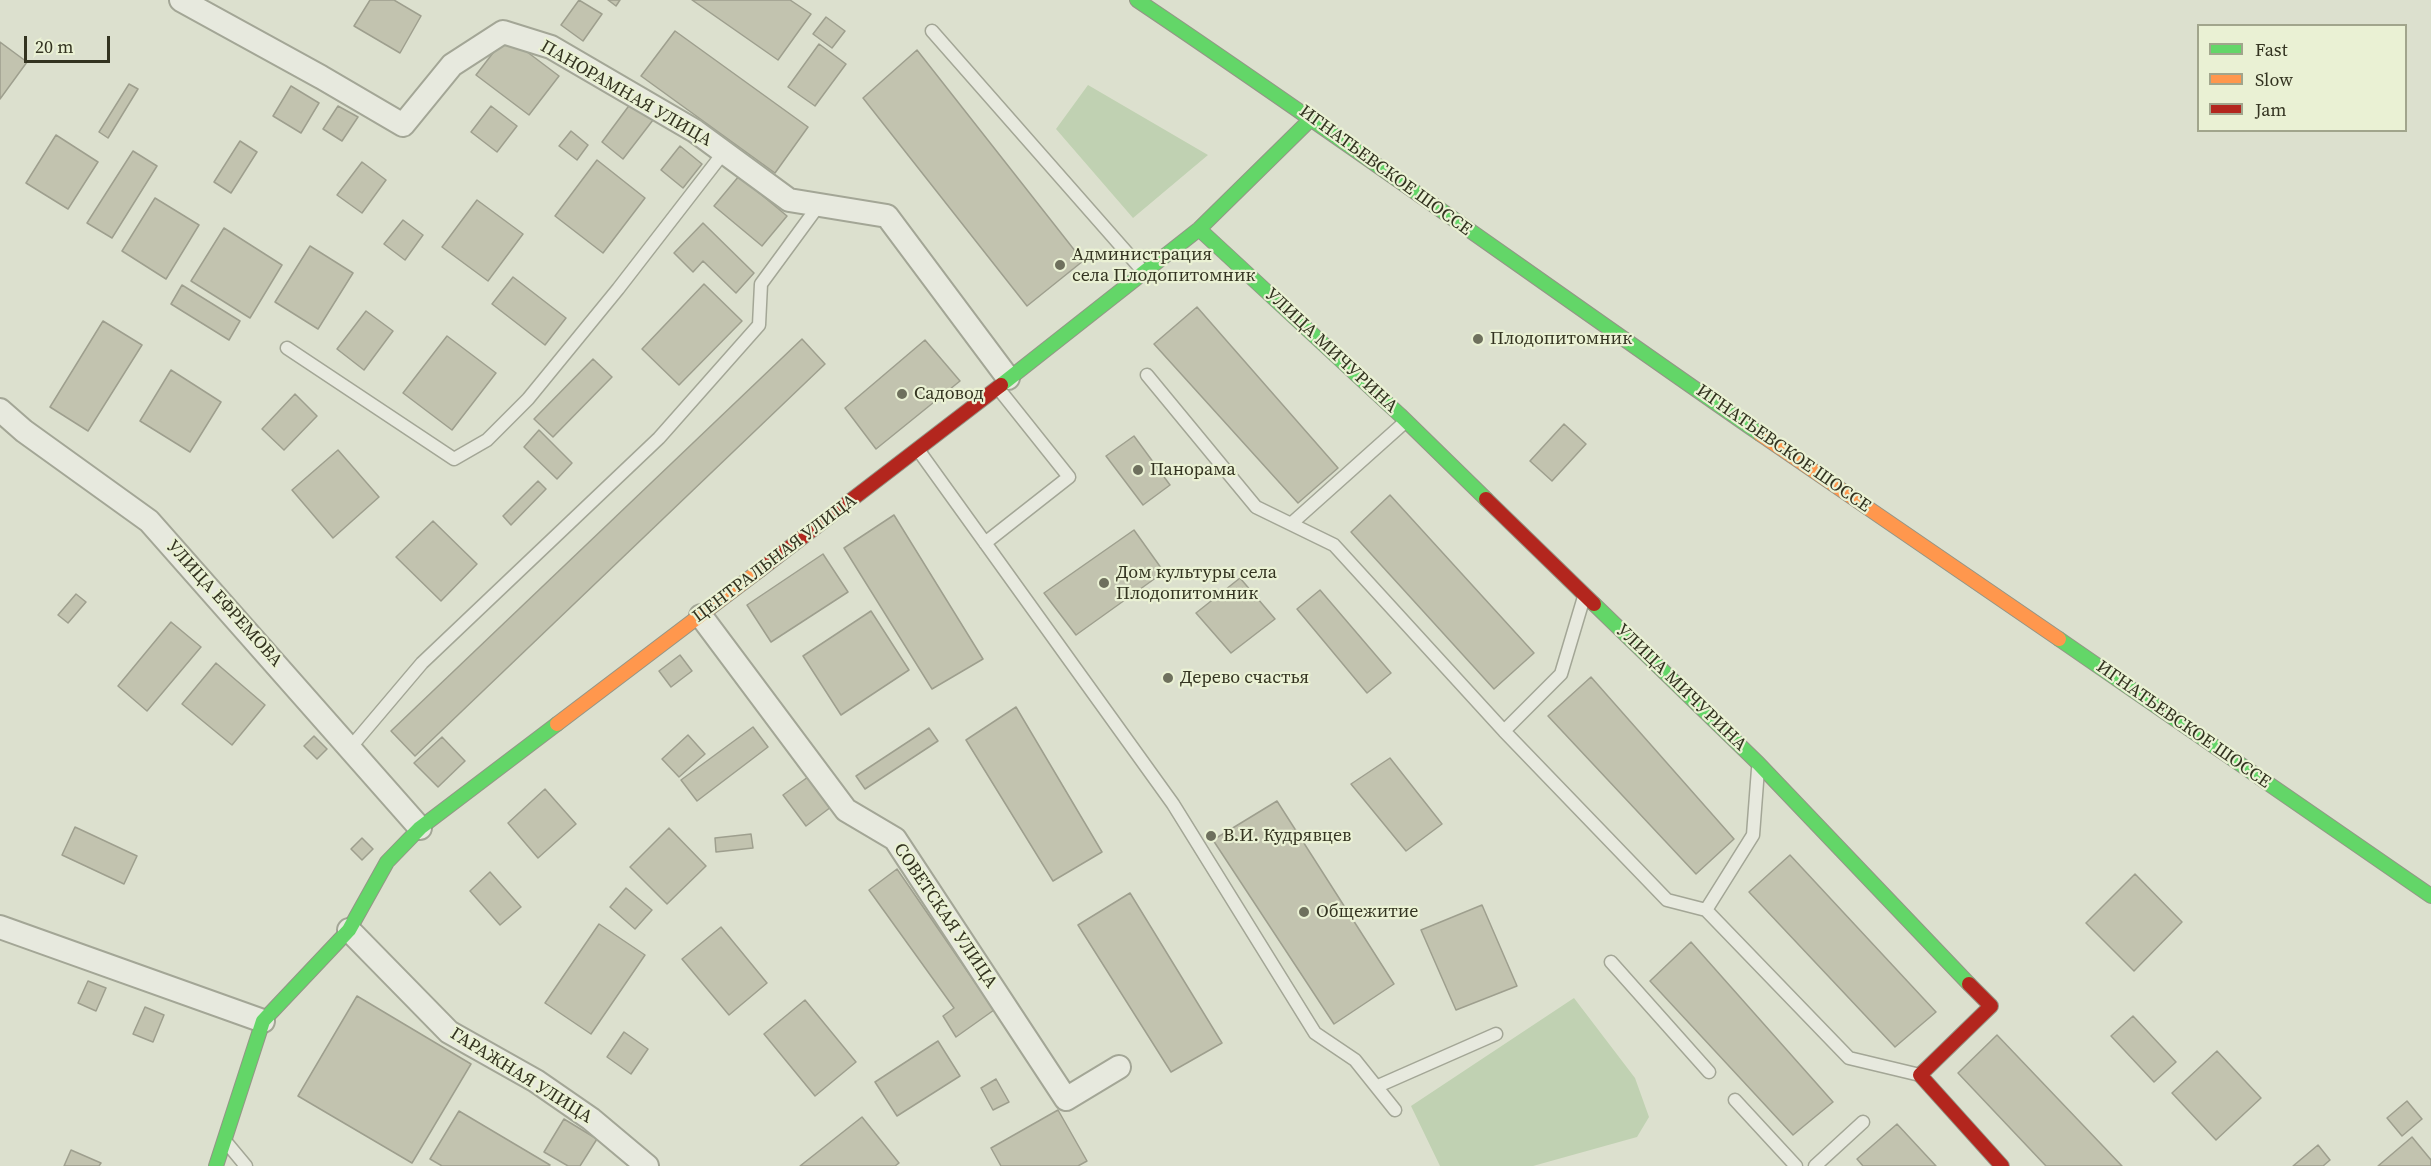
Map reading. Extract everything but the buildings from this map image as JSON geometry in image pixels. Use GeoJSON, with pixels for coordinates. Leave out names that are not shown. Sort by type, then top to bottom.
{"type":"FeatureCollection","features":[{"type":"Feature","properties":{"kind":"street","name":"ПАНОРАМНАЯ УЛИЦА"},"geometry":{"type":"LineString","coordinates":[[181,0],[403,125],[452,65],[503,32],[551,47],[695,130],[789,200],[887,216],[1003,382]]}},
{"type":"Feature","properties":{"kind":"street","name":"ИГНАТЬЕВСКОЕ ШОССЕ"},"geometry":{"type":"LineString","coordinates":[[1137,0],[1312,118],[1562,297],[2431,896]]}},
{"type":"Feature","properties":{"kind":"street","name":"ЦЕНТРАЛЬНАЯ УЛИЦА"},"geometry":{"type":"LineString","coordinates":[[263,1021],[349,930],[387,862],[420,828],[918,450],[1199,229],[1312,118]]}},
{"type":"Feature","properties":{"kind":"street","name":"УЛИЦА МИЧУРИНА"},"geometry":{"type":"LineString","coordinates":[[1199,229],[1406,422],[1758,763],[1991,1006],[1920,1075]]}},
{"type":"Feature","properties":{"kind":"street","name":"УЛИЦА ЕФРЕМОВА"},"geometry":{"type":"LineString","coordinates":[[0,410],[24,431],[149,521],[420,828]]}},
{"type":"Feature","properties":{"kind":"street","name":"СОВЕТСКАЯ УЛИЦА"},"geometry":{"type":"LineString","coordinates":[[701,616],[846,810],[895,839],[1066,1099],[1119,1066]]}},
{"type":"Feature","properties":{"kind":"street"},"geometry":{"type":"LineString","coordinates":[[0,927],[263,1021],[226,1141],[216,1166]]}},
{"type":"Feature","properties":{"kind":"street","name":"ГАРАЖНАЯ УЛИЦА"},"geometry":{"type":"LineString","coordinates":[[349,930],[449,1032],[536,1081],[591,1119],[647,1166]]}},
{"type":"Feature","properties":{"kind":"street"},"geometry":{"type":"LineString","coordinates":[[1920,1075],[2002,1166]]}},
{"type":"Feature","properties":{"kind":"lane"},"geometry":{"type":"LineString","coordinates":[[932,31],[1143,272]]}},
{"type":"Feature","properties":{"kind":"lane"},"geometry":{"type":"LineString","coordinates":[[287,348],[454,459],[487,440],[528,399],[618,289],[724,152]]}},
{"type":"Feature","properties":{"kind":"lane"},"geometry":{"type":"LineString","coordinates":[[350,748],[422,663],[659,438],[759,325],[761,284],[819,205]]}},
{"type":"Feature","properties":{"kind":"lane"},"geometry":{"type":"LineString","coordinates":[[1147,375],[1256,507],[1334,545],[1504,731],[1667,900],[1706,910],[1849,1058],[1920,1075]]}},
{"type":"Feature","properties":{"kind":"lane"},"geometry":{"type":"LineString","coordinates":[[985,543],[1069,477],[1003,382]]}},
{"type":"Feature","properties":{"kind":"lane"},"geometry":{"type":"LineString","coordinates":[[1292,523],[1406,422]]}},
{"type":"Feature","properties":{"kind":"lane"},"geometry":{"type":"LineString","coordinates":[[918,450],[1173,804],[1315,1033],[1356,1060],[1395,1110]]}},
{"type":"Feature","properties":{"kind":"lane"},"geometry":{"type":"LineString","coordinates":[[1504,731],[1562,674],[1585,594]]}},
{"type":"Feature","properties":{"kind":"lane"},"geometry":{"type":"LineString","coordinates":[[1706,910],[1753,835],[1758,763]]}},
{"type":"Feature","properties":{"kind":"lane"},"geometry":{"type":"LineString","coordinates":[[1611,962],[1709,1072]]}},
{"type":"Feature","properties":{"kind":"lane"},"geometry":{"type":"LineString","coordinates":[[1378,1086],[1496,1034]]}},
{"type":"Feature","properties":{"kind":"lane"},"geometry":{"type":"LineString","coordinates":[[1735,1100],[1796,1166]]}},
{"type":"Feature","properties":{"kind":"lane"},"geometry":{"type":"LineString","coordinates":[[1815,1166],[1863,1122]]}},
{"type":"Feature","properties":{"kind":"lane"},"geometry":{"type":"LineString","coordinates":[[226,1141],[246,1166]]}},
{"type":"Feature","properties":{"kind":"green space"},"geometry":{"type":"Polygon","coordinates":[[[1088,85],[1208,155],[1133,218],[1056,129],[1088,85]]]}},
{"type":"Feature","properties":{"kind":"green space"},"geometry":{"type":"Polygon","coordinates":[[[1574,998],[1635,1078],[1649,1117],[1637,1137],[1533,1166],[1440,1166],[1411,1106],[1574,998]]]}},
{"type":"Feature","properties":{"kind":"traffic: fast"},"geometry":{"type":"LineString","coordinates":[[1137,0],[1294,107],[1760,434]]}},
{"type":"Feature","properties":{"kind":"traffic: fast"},"geometry":{"type":"LineString","coordinates":[[1001,385],[1199,229],[1312,118]]}},
{"type":"Feature","properties":{"kind":"traffic: fast"},"geometry":{"type":"LineString","coordinates":[[1199,229],[1400,415],[1486,499]]}},
{"type":"Feature","properties":{"kind":"traffic: fast"},"geometry":{"type":"LineString","coordinates":[[1594,604],[1758,763],[1969,984]]}},
{"type":"Feature","properties":{"kind":"traffic: fast"},"geometry":{"type":"LineString","coordinates":[[2059,639],[2431,896]]}},
{"type":"Feature","properties":{"kind":"traffic: fast"},"geometry":{"type":"LineString","coordinates":[[216,1166],[263,1021],[349,930],[387,862],[420,828],[557,724]]}},
{"type":"Feature","properties":{"kind":"traffic: slow"},"geometry":{"type":"LineString","coordinates":[[1760,434],[2059,639]]}},
{"type":"Feature","properties":{"kind":"traffic: slow"},"geometry":{"type":"LineString","coordinates":[[557,724],[760,570]]}},
{"type":"Feature","properties":{"kind":"traffic: jam"},"geometry":{"type":"LineString","coordinates":[[760,570],[1001,385]]}},
{"type":"Feature","properties":{"kind":"traffic: jam"},"geometry":{"type":"LineString","coordinates":[[1486,499],[1594,604]]}},
{"type":"Feature","properties":{"kind":"traffic: jam"},"geometry":{"type":"LineString","coordinates":[[1969,984],[1991,1006],[1920,1075],[2002,1166]]}},
{"type":"Feature","properties":{"kind":"place","name":"Администрация села Плодопитомник"},"geometry":{"type":"Point","coordinates":[1060,265]}},
{"type":"Feature","properties":{"kind":"place","name":"Плодопитомник"},"geometry":{"type":"Point","coordinates":[1478,339]}},
{"type":"Feature","properties":{"kind":"place","name":"Садовод"},"geometry":{"type":"Point","coordinates":[902,394]}},
{"type":"Feature","properties":{"kind":"place","name":"Панорама"},"geometry":{"type":"Point","coordinates":[1138,470]}},
{"type":"Feature","properties":{"kind":"place","name":"Дом культуры села Плодопитомник"},"geometry":{"type":"Point","coordinates":[1104,583]}},
{"type":"Feature","properties":{"kind":"place","name":"Дерево счастья"},"geometry":{"type":"Point","coordinates":[1168,678]}},
{"type":"Feature","properties":{"kind":"place","name":"В.И. Кудрявцев"},"geometry":{"type":"Point","coordinates":[1211,836]}},
{"type":"Feature","properties":{"kind":"place","name":"Общежитие"},"geometry":{"type":"Point","coordinates":[1304,912]}}]}
